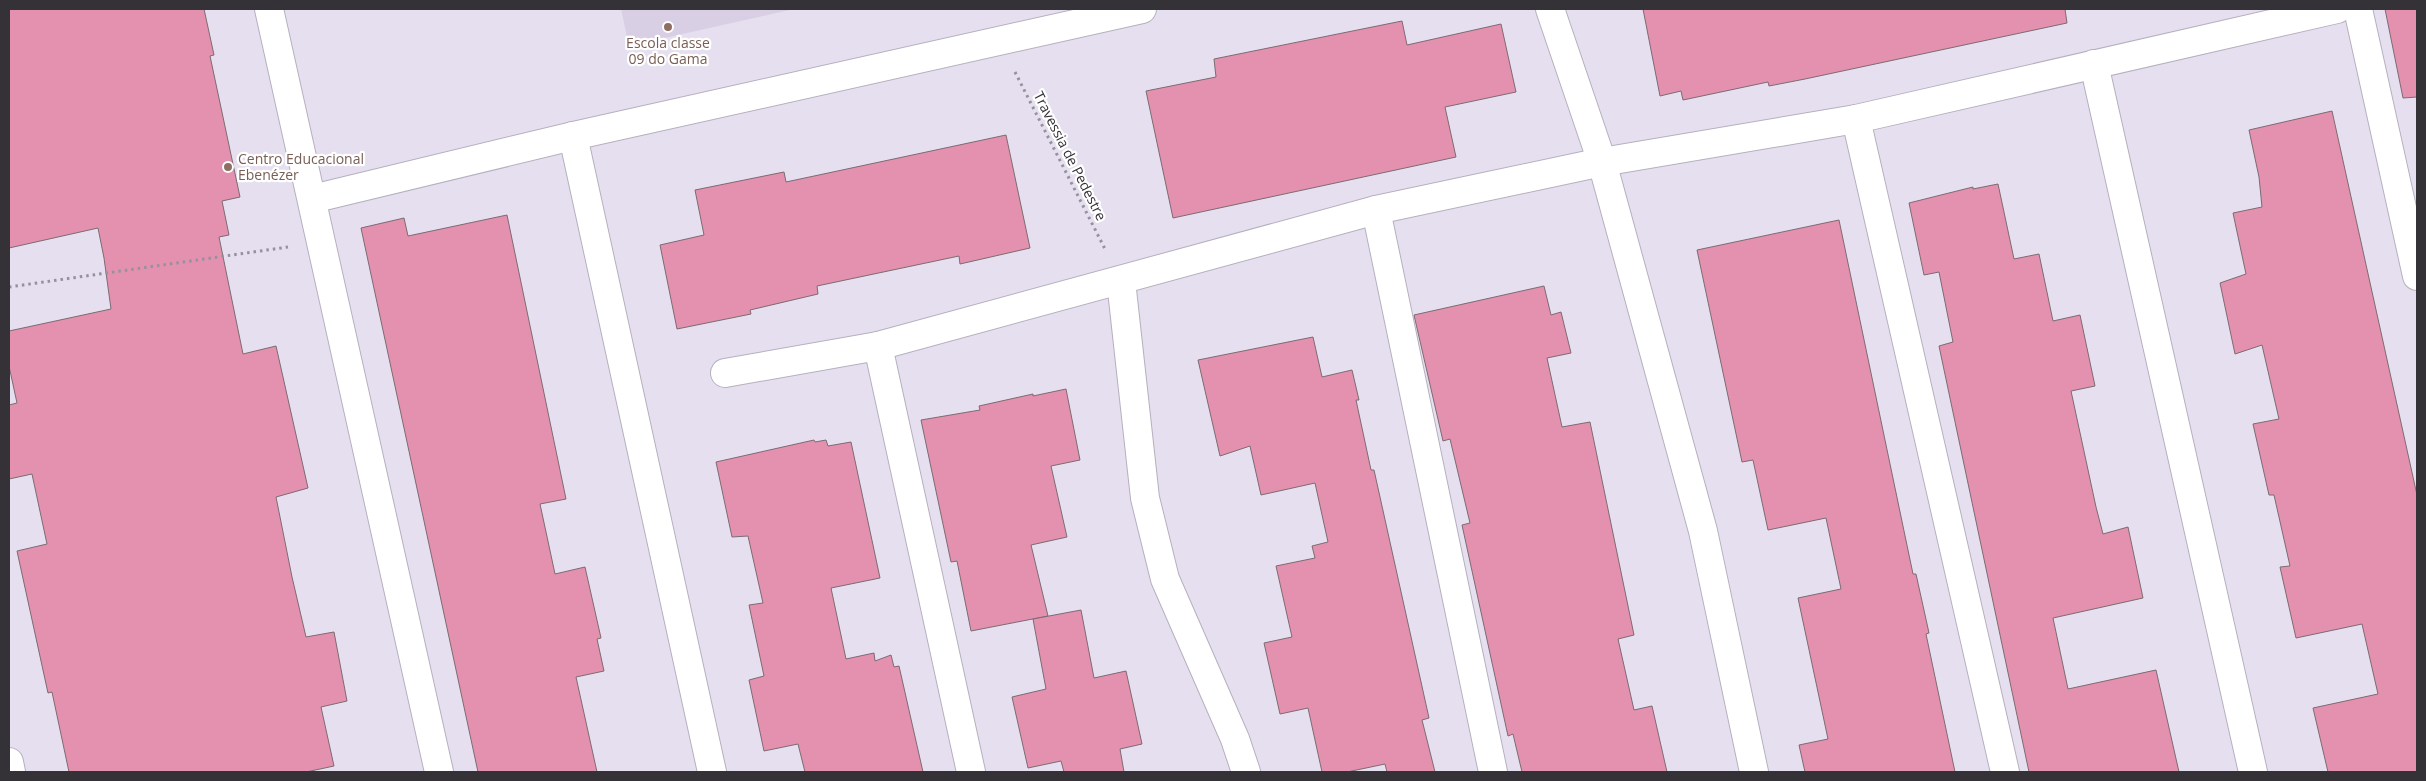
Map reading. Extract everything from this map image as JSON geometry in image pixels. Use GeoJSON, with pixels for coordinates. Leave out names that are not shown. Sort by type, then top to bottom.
{"type":"FeatureCollection","features":[{"type":"Feature","properties":{"kind":"street"},"geometry":{"type":"LineString","coordinates":[[269,9],[439,772]]}},
{"type":"Feature","properties":{"kind":"street"},"geometry":{"type":"LineString","coordinates":[[312,199],[573,136],[1142,9]]}},
{"type":"Feature","properties":{"kind":"street"},"geometry":{"type":"LineString","coordinates":[[1550,9],[1602,162],[1703,531],[1754,772]]}},
{"type":"Feature","properties":{"kind":"street"},"geometry":{"type":"LineString","coordinates":[[725,373],[878,346],[1376,210],[1602,162],[1856,119],[2337,9]]}},
{"type":"Feature","properties":{"kind":"street"},"geometry":{"type":"LineString","coordinates":[[2358,9],[2417,276]]}},
{"type":"Feature","properties":{"kind":"street"},"geometry":{"type":"LineString","coordinates":[[2094,64],[2254,772]]}},
{"type":"Feature","properties":{"kind":"street"},"geometry":{"type":"LineString","coordinates":[[1856,119],[2004,772]]}},
{"type":"Feature","properties":{"kind":"street"},"geometry":{"type":"LineString","coordinates":[[573,136],[712,772]]}},
{"type":"Feature","properties":{"kind":"street"},"geometry":{"type":"LineString","coordinates":[[1376,210],[1493,772]]}},
{"type":"Feature","properties":{"kind":"street"},"geometry":{"type":"LineString","coordinates":[[1121,281],[1145,498],[1165,580],[1235,739],[1246,772]]}},
{"type":"Feature","properties":{"kind":"street"},"geometry":{"type":"LineString","coordinates":[[878,346],[971,772]]}},
{"type":"Feature","properties":{"kind":"street"},"geometry":{"type":"LineString","coordinates":[[9,762],[11,772]]}},
{"type":"Feature","properties":{"kind":"path","name":"Travessia de Pedestre"},"geometry":{"type":"LineString","coordinates":[[999,41],[1121,281]]}},
{"type":"Feature","properties":{"kind":"path"},"geometry":{"type":"LineString","coordinates":[[9,287],[322,242]]}},
{"type":"Feature","properties":{"kind":"shaded area","name":"Escola classe 09 do Gama"},"geometry":{"type":"Polygon","coordinates":[[[621,9],[794,9],[629,46],[621,9]]]}},
{"type":"Feature","properties":{"kind":"building"},"geometry":{"type":"Polygon","coordinates":[[[9,9],[204,9],[214,55],[210,56],[240,197],[222,201],[229,235],[219,237],[243,354],[276,346],[308,488],[276,497],[292,577],[306,637],[334,632],[347,701],[321,707],[334,766],[306,772],[69,772],[52,692],[48,693],[17,551],[47,544],[32,474],[9,479],[9,405],[17,403],[9,366],[9,331],[111,309],[98,228],[9,248],[9,9]]]}},
{"type":"Feature","properties":{"kind":"building"},"geometry":{"type":"Polygon","coordinates":[[[1643,9],[2065,9],[2067,23],[1805,79],[1769,86],[1768,82],[1683,100],[1681,91],[1660,96],[1643,9]]]}},
{"type":"Feature","properties":{"kind":"building"},"geometry":{"type":"Polygon","coordinates":[[[2385,9],[2417,9],[2417,97],[2403,98],[2385,9]]]}},
{"type":"Feature","properties":{"kind":"building"},"geometry":{"type":"Polygon","coordinates":[[[1402,21],[1407,45],[1501,24],[1516,92],[1445,107],[1456,157],[1173,218],[1146,91],[1216,77],[1214,59],[1402,21]]]}},
{"type":"Feature","properties":{"kind":"building"},"geometry":{"type":"Polygon","coordinates":[[[2332,111],[2417,495],[2417,772],[2328,772],[2313,708],[2378,694],[2362,624],[2296,638],[2280,567],[2290,566],[2274,495],[2269,495],[2253,424],[2279,419],[2262,345],[2235,354],[2220,283],[2246,274],[2233,213],[2262,207],[2259,177],[2249,130],[2332,111]]]}},
{"type":"Feature","properties":{"kind":"building"},"geometry":{"type":"Polygon","coordinates":[[[1006,135],[1030,248],[960,264],[959,256],[817,286],[818,294],[750,310],[751,314],[677,329],[660,245],[704,235],[695,190],[784,172],[786,182],[1006,135]]]}},
{"type":"Feature","properties":{"kind":"building"},"geometry":{"type":"Polygon","coordinates":[[[1998,184],[2014,259],[2039,254],[2053,321],[2080,315],[2095,386],[2071,391],[2096,507],[2103,534],[2128,527],[2143,598],[2053,618],[2068,689],[2156,670],[2179,772],[2029,772],[1939,346],[1953,342],[1939,272],[1924,275],[1909,203],[1973,187],[1973,189],[1998,184]]]}},
{"type":"Feature","properties":{"kind":"building"},"geometry":{"type":"Polygon","coordinates":[[[507,215],[566,499],[540,504],[555,574],[585,567],[601,638],[597,639],[604,671],[576,677],[597,772],[478,772],[361,228],[404,218],[408,236],[507,215]]]}},
{"type":"Feature","properties":{"kind":"building"},"geometry":{"type":"Polygon","coordinates":[[[1839,220],[1913,574],[1916,574],[1929,633],[1926,634],[1955,772],[1805,772],[1799,745],[1828,739],[1798,598],[1841,589],[1826,518],[1768,530],[1753,460],[1742,462],[1697,250],[1839,220]]]}},
{"type":"Feature","properties":{"kind":"building"},"geometry":{"type":"Polygon","coordinates":[[[1544,286],[1551,315],[1561,312],[1571,353],[1547,358],[1562,427],[1590,422],[1634,635],[1618,639],[1634,710],[1652,706],[1667,772],[1522,772],[1513,734],[1508,736],[1462,525],[1470,523],[1450,439],[1443,441],[1414,315],[1544,286]]]}},
{"type":"Feature","properties":{"kind":"building"},"geometry":{"type":"Polygon","coordinates":[[[1313,337],[1322,377],[1352,370],[1359,400],[1356,400],[1371,470],[1374,470],[1429,718],[1422,720],[1435,772],[1387,772],[1385,764],[1347,772],[1322,772],[1308,708],[1280,714],[1264,643],[1292,637],[1276,566],[1315,558],[1312,546],[1328,542],[1315,483],[1261,495],[1250,446],[1220,456],[1198,360],[1313,337]]]}},
{"type":"Feature","properties":{"kind":"building"},"geometry":{"type":"Polygon","coordinates":[[[1066,389],[1080,460],[1051,466],[1067,537],[1031,545],[1048,616],[971,631],[957,561],[951,562],[921,420],[980,410],[979,406],[1066,389]]]}},
{"type":"Feature","properties":{"kind":"building"},"geometry":{"type":"Polygon","coordinates":[[[814,440],[815,442],[826,440],[828,446],[851,442],[880,578],[831,588],[846,659],[874,653],[875,661],[891,655],[894,667],[899,666],[923,772],[805,772],[798,744],[764,751],[749,680],[764,676],[749,605],[763,603],[748,536],[732,537],[716,462],[814,440]]]}},
{"type":"Feature","properties":{"kind":"building"},"geometry":{"type":"Polygon","coordinates":[[[1081,610],[1094,678],[1126,671],[1142,744],[1120,749],[1124,772],[1064,772],[1061,761],[1028,768],[1012,697],[1046,689],[1033,619],[1081,610]]]}},
{"type":"Feature","properties":{"kind":"place","name":"Escola classe 09 do Gama"},"geometry":{"type":"Point","coordinates":[668,27]}},
{"type":"Feature","properties":{"kind":"place","name":"Centro Educacional Ebenézer"},"geometry":{"type":"Point","coordinates":[228,167]}}]}
